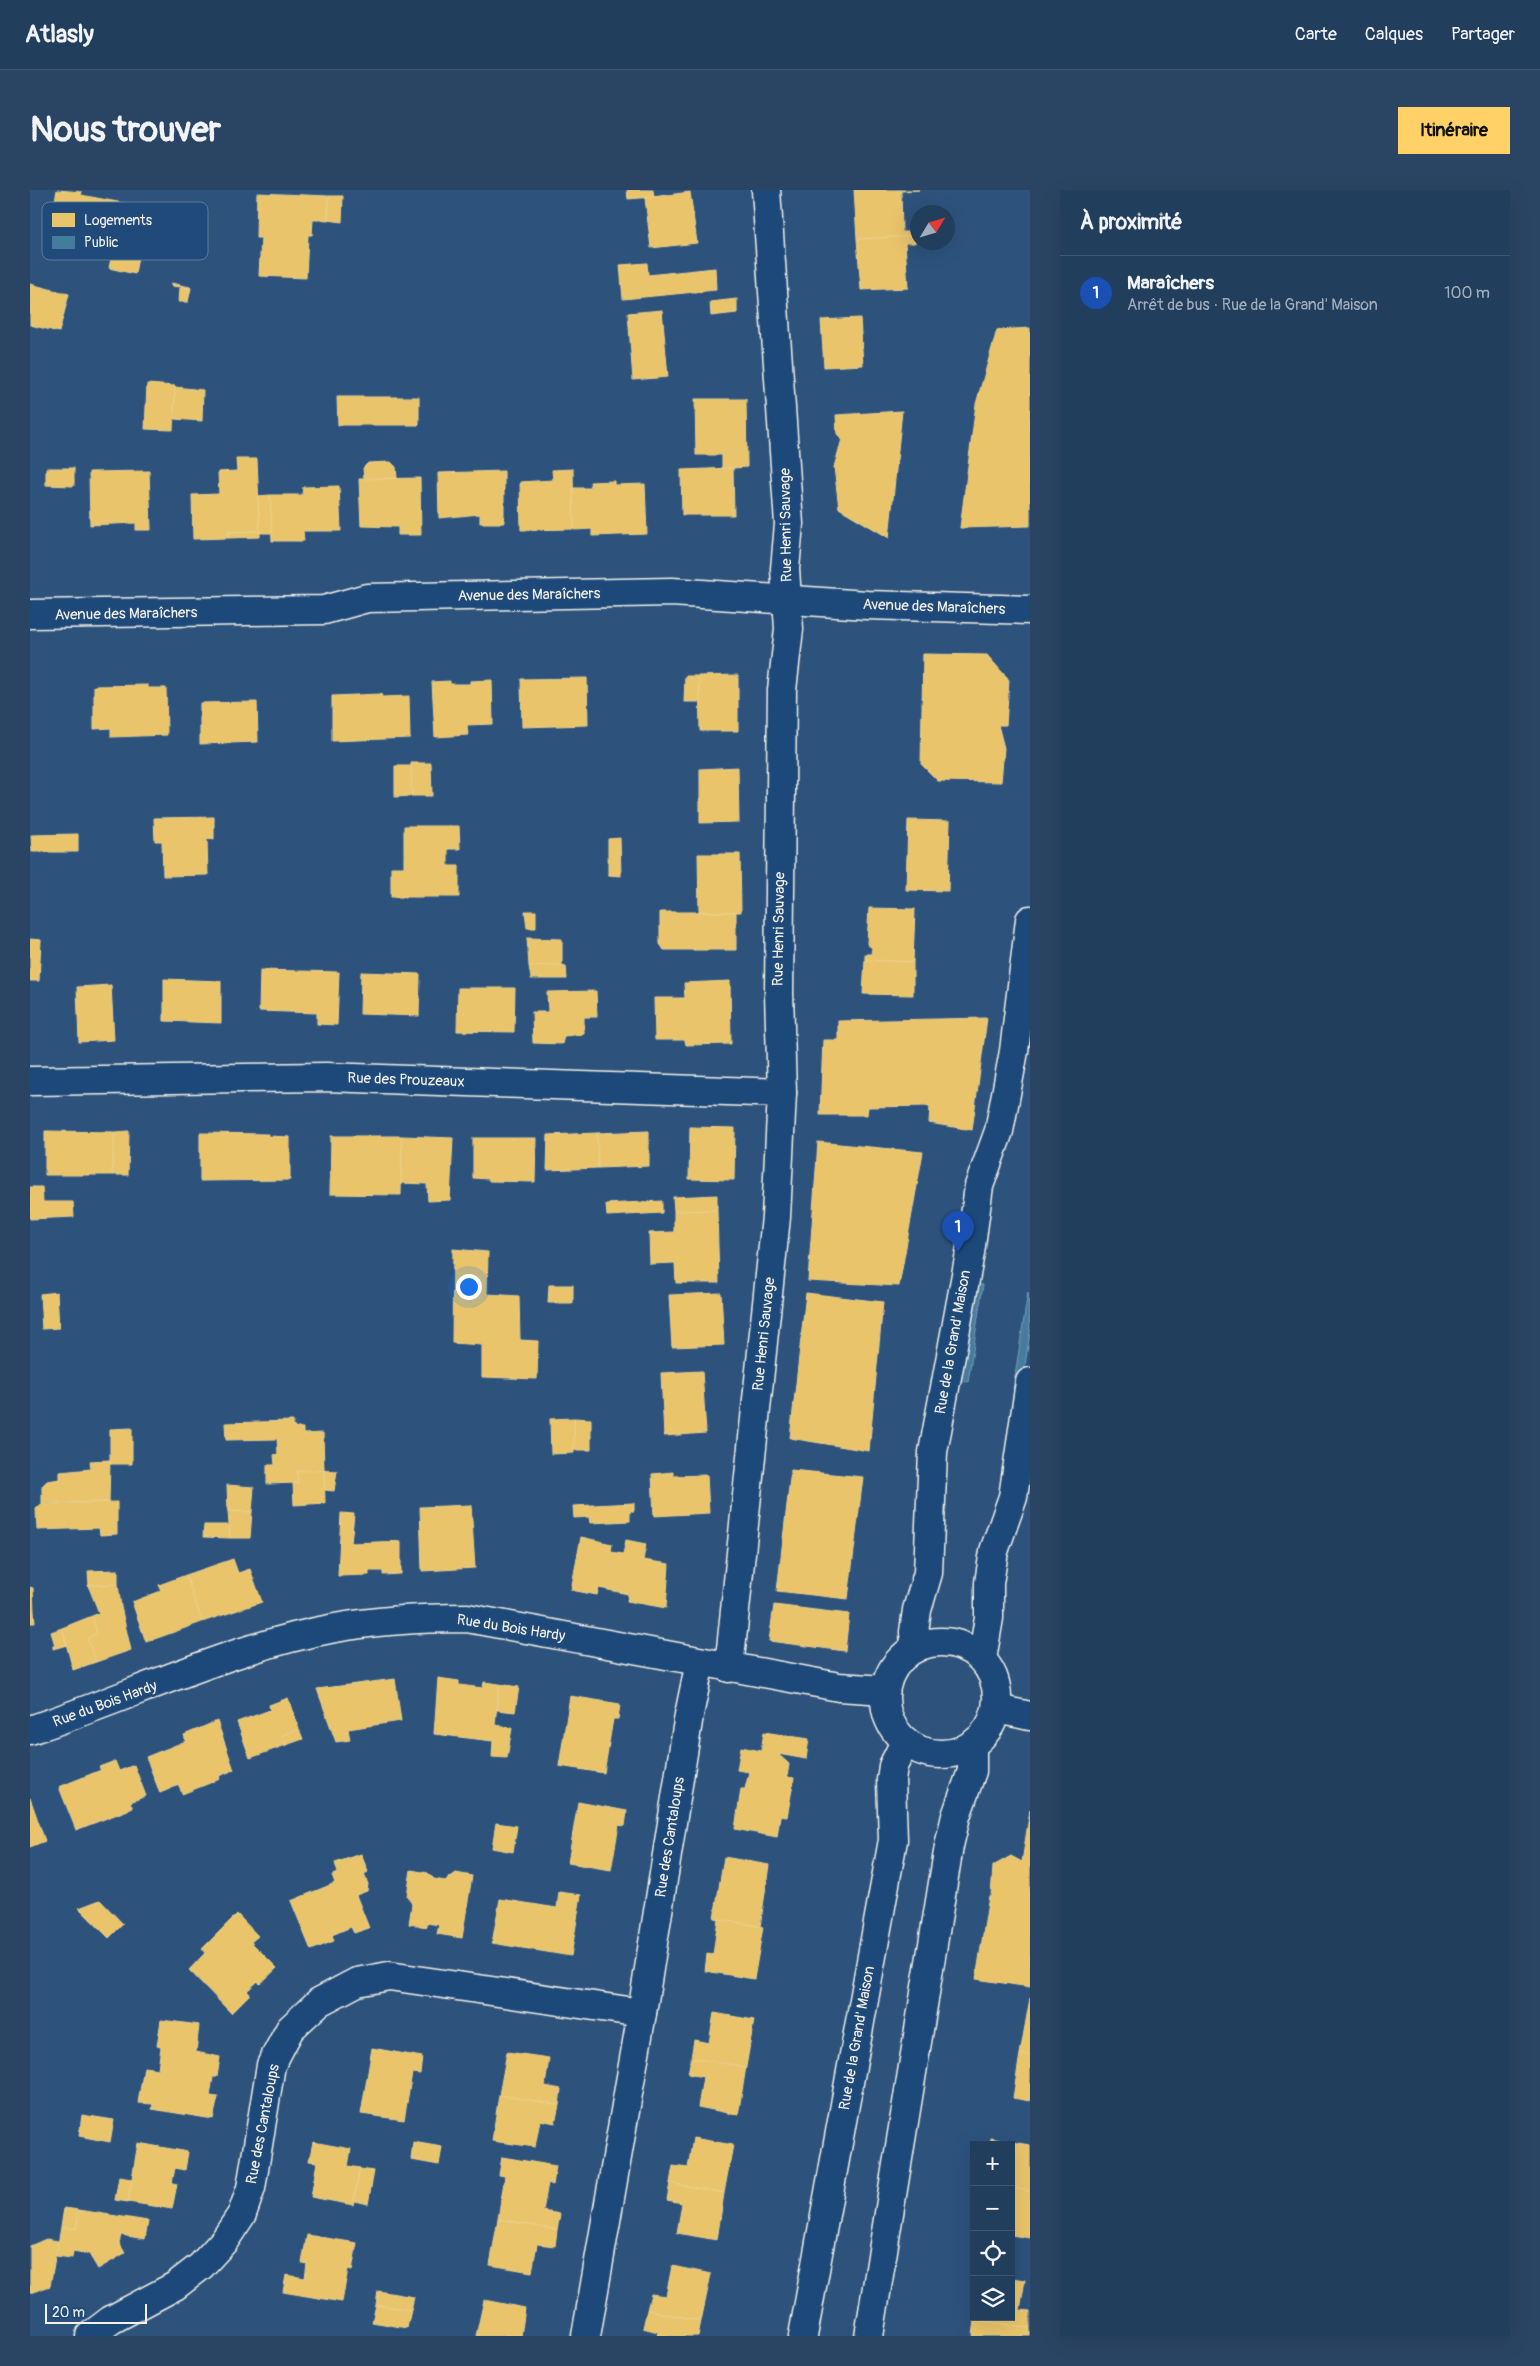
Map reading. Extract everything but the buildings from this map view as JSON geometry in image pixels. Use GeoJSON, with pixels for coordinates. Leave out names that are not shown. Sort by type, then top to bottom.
{"type":"FeatureCollection","features":[{"type":"Feature","properties":{"kind":"street","name":"Rue Henri Sauvage"},"geometry":{"type":"LineString","coordinates":[[729,1668],[776,1217],[782,1092],[779,994],[782,690],[789,629],[785,569],[789,524],[766,190]]}},
{"type":"Feature","properties":{"kind":"street","name":"Avenue des Maraîchers"},"geometry":{"type":"LineString","coordinates":[[30,614],[324,610],[368,598],[672,592],[788,598],[867,605],[1030,610]]}},
{"type":"Feature","properties":{"kind":"street","name":"Rue de la Grand' Maison"},"geometry":{"type":"LineString","coordinates":[[915,1648],[914,1632],[917,1610],[928,1574],[934,1452],[970,1253],[979,1186],[999,1131],[1014,1051],[1030,920]]}},
{"type":"Feature","properties":{"kind":"street","name":"Rue des Prouzeaux"},"geometry":{"type":"LineString","coordinates":[[30,1081],[326,1077],[782,1092]]}},
{"type":"Feature","properties":{"kind":"street"},"geometry":{"type":"LineString","coordinates":[[982,1659],[989,1618],[989,1583],[994,1550],[1013,1497],[1030,1382]]}},
{"type":"Feature","properties":{"kind":"street","name":"Rue du Bois Hardy"},"geometry":{"type":"LineString","coordinates":[[30,1730],[85,1712],[234,1655],[335,1628],[413,1618],[467,1618],[839,1687],[885,1690]]}},
{"type":"Feature","properties":{"kind":"street"},"geometry":{"type":"LineString","coordinates":[[940,1642],[953,1643],[969,1649],[982,1659],[992,1674],[997,1691],[997,1709],[988,1730],[972,1746],[956,1753],[938,1755],[921,1751],[905,1742],[888,1719],[885,1704],[885,1690],[891,1673],[900,1659],[915,1648],[940,1642]]}},
{"type":"Feature","properties":{"kind":"street","name":"Rue des Cantaloups"},"geometry":{"type":"LineString","coordinates":[[586,2336],[642,2013],[689,1715],[700,1662]]}},
{"type":"Feature","properties":{"kind":"street"},"geometry":{"type":"LineString","coordinates":[[997,1709],[1030,1716]]}},
{"type":"Feature","properties":{"kind":"street","name":"Rue de la Grand' Maison"},"geometry":{"type":"LineString","coordinates":[[803,2336],[893,1840],[891,1780],[893,1766],[905,1742]]}},
{"type":"Feature","properties":{"kind":"street"},"geometry":{"type":"LineString","coordinates":[[869,2336],[949,1846],[956,1816],[972,1771],[972,1746]]}},
{"type":"Feature","properties":{"kind":"street","name":"Rue des Cantaloups"},"geometry":{"type":"LineString","coordinates":[[90,2336],[111,2320],[175,2286],[201,2266],[242,2214],[251,2188],[271,2065],[290,2030],[319,2002],[357,1982],[389,1976],[642,2013]]}},
{"type":"Feature","properties":{"kind":"place","name":"Maraîchers"},"geometry":{"type":"Point","coordinates":[958,1252]}}]}
